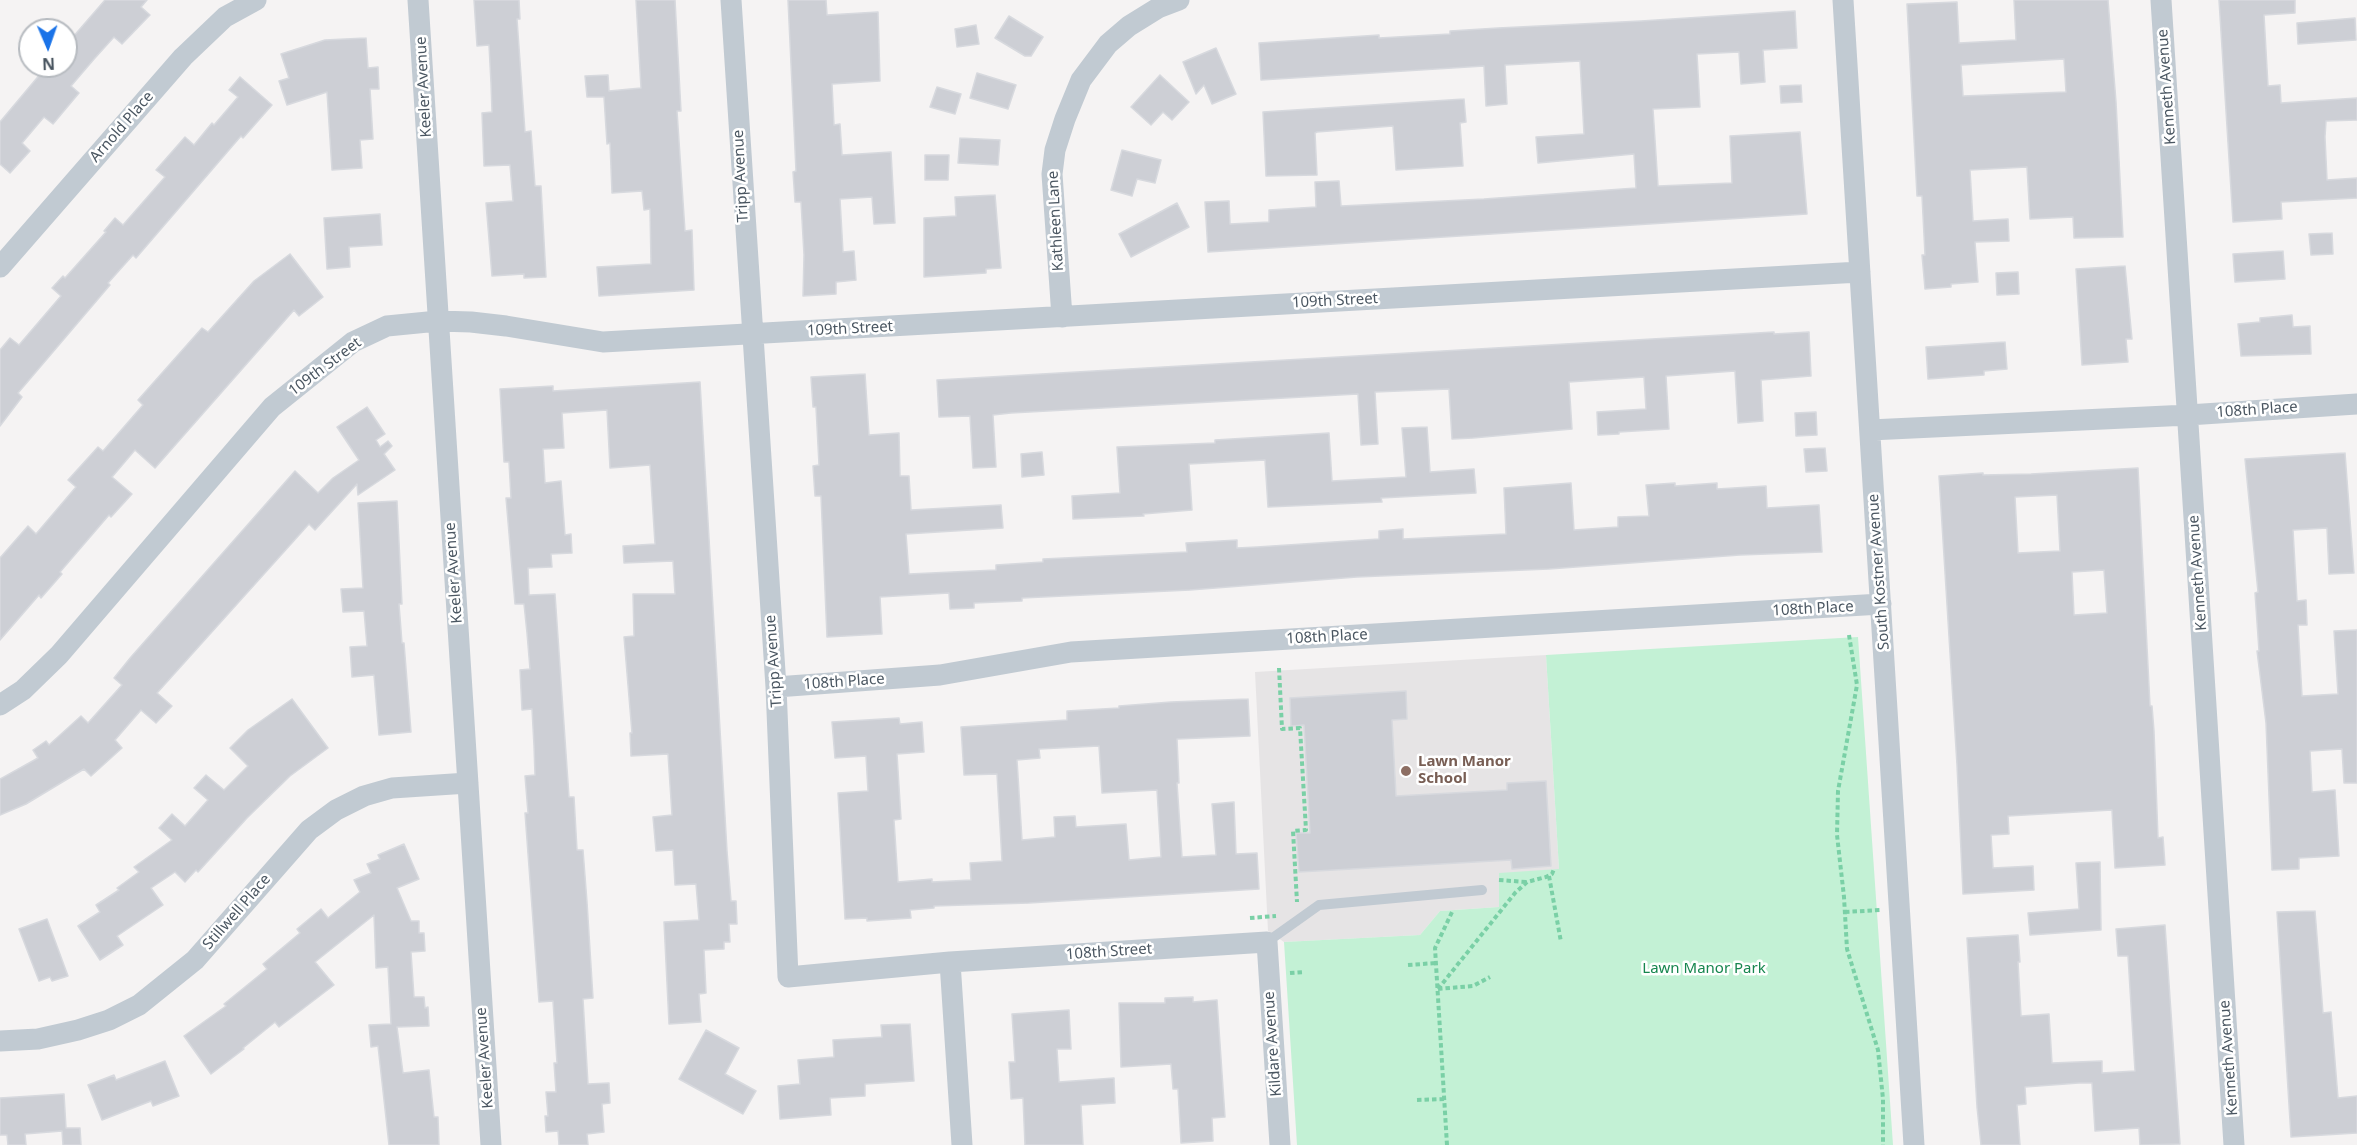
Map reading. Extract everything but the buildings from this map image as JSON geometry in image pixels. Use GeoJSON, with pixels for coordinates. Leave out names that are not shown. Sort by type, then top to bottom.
{"type":"FeatureCollection","features":[{"type":"Feature","properties":{"kind":"street","name":"Arnold Place"},"geometry":{"type":"LineString","coordinates":[[0,267],[183,57],[225,17],[256,0]]}},
{"type":"Feature","properties":{"kind":"street","name":"Keeler Avenue"},"geometry":{"type":"LineString","coordinates":[[418,0],[491,1145]]}},
{"type":"Feature","properties":{"kind":"street","name":"Tripp Avenue"},"geometry":{"type":"LineString","coordinates":[[731,0],[751,334],[776,687],[788,977],[950,962]]}},
{"type":"Feature","properties":{"kind":"street","name":"Kathleen Lane"},"geometry":{"type":"LineString","coordinates":[[1062,317],[1052,174],[1055,150],[1065,119],[1081,81],[1108,44],[1129,26],[1158,8],[1179,0]]}},
{"type":"Feature","properties":{"kind":"street","name":"South Kostner Avenue"},"geometry":{"type":"LineString","coordinates":[[1843,0],[1914,1145]]}},
{"type":"Feature","properties":{"kind":"street","name":"Kenneth Avenue"},"geometry":{"type":"LineString","coordinates":[[2161,0],[2235,1145]]}},
{"type":"Feature","properties":{"kind":"street","name":"109th Street"},"geometry":{"type":"LineString","coordinates":[[0,705],[23,690],[59,655],[272,407],[353,342],[387,326],[438,321],[506,326],[603,342],[1860,272]]}},
{"type":"Feature","properties":{"kind":"street","name":"108th Place"},"geometry":{"type":"LineString","coordinates":[[1870,430],[2188,415],[2357,404]]}},
{"type":"Feature","properties":{"kind":"street","name":"108th Place"},"geometry":{"type":"LineString","coordinates":[[776,687],[940,675],[1071,652],[1881,604]]}},
{"type":"Feature","properties":{"kind":"street","name":"Stillwell Place"},"geometry":{"type":"LineString","coordinates":[[0,1041],[38,1038],[78,1030],[109,1020],[139,1005],[195,960],[309,830],[336,810],[364,796],[392,788],[468,783]]}},
{"type":"Feature","properties":{"kind":"street","name":"108th Street"},"geometry":{"type":"LineString","coordinates":[[950,962],[1267,942]]}},
{"type":"Feature","properties":{"kind":"street","name":"Kildare Avenue"},"geometry":{"type":"LineString","coordinates":[[1267,942],[1280,1145]]}},
{"type":"Feature","properties":{"kind":"street"},"geometry":{"type":"LineString","coordinates":[[950,962],[962,1145]]}},
{"type":"Feature","properties":{"kind":"lane"},"geometry":{"type":"LineString","coordinates":[[1267,942],[1319,905],[1482,890]]}},
{"type":"Feature","properties":{"kind":"path"},"geometry":{"type":"LineString","coordinates":[[1849,635],[1857,685],[1838,791],[1837,824],[1847,949],[1878,1050],[1883,1099],[1883,1145]]}},
{"type":"Feature","properties":{"kind":"path"},"geometry":{"type":"LineString","coordinates":[[1279,668],[1282,729],[1300,728],[1305,830],[1293,831],[1297,905]]}},
{"type":"Feature","properties":{"kind":"path"},"geometry":{"type":"LineString","coordinates":[[1499,880],[1527,882],[1549,876],[1554,869]]}},
{"type":"Feature","properties":{"kind":"path"},"geometry":{"type":"LineString","coordinates":[[1549,876],[1562,942]]}},
{"type":"Feature","properties":{"kind":"path"},"geometry":{"type":"LineString","coordinates":[[1438,989],[1515,892],[1527,882]]}},
{"type":"Feature","properties":{"kind":"path"},"geometry":{"type":"LineString","coordinates":[[1447,1145],[1435,948],[1453,910]]}},
{"type":"Feature","properties":{"kind":"path"},"geometry":{"type":"LineString","coordinates":[[1845,912],[1884,910]]}},
{"type":"Feature","properties":{"kind":"path"},"geometry":{"type":"LineString","coordinates":[[1250,918],[1285,916]]}},
{"type":"Feature","properties":{"kind":"path"},"geometry":{"type":"LineString","coordinates":[[1408,965],[1436,963]]}},
{"type":"Feature","properties":{"kind":"path"},"geometry":{"type":"LineString","coordinates":[[1285,973],[1304,972]]}},
{"type":"Feature","properties":{"kind":"path"},"geometry":{"type":"LineString","coordinates":[[1438,989],[1473,986],[1490,977]]}},
{"type":"Feature","properties":{"kind":"path"},"geometry":{"type":"LineString","coordinates":[[1417,1101],[1444,1099]]}},
{"type":"Feature","properties":{"kind":"shaded area","name":"Lawn Manor School"},"geometry":{"type":"Polygon","coordinates":[[[1546,655],[1559,869],[1499,907],[1440,911],[1420,935],[1284,942],[1268,931],[1255,672],[1546,655]]]}},
{"type":"Feature","properties":{"kind":"green space","name":"Lawn Manor Park"},"geometry":{"type":"Polygon","coordinates":[[[1858,637],[1893,1145],[1297,1145],[1284,942],[1420,935],[1440,911],[1499,907],[1499,873],[1559,869],[1546,655],[1858,637]]]}},
{"type":"Feature","properties":{"kind":"place","name":"Lawn Manor School"},"geometry":{"type":"Point","coordinates":[1406,771]}}]}
